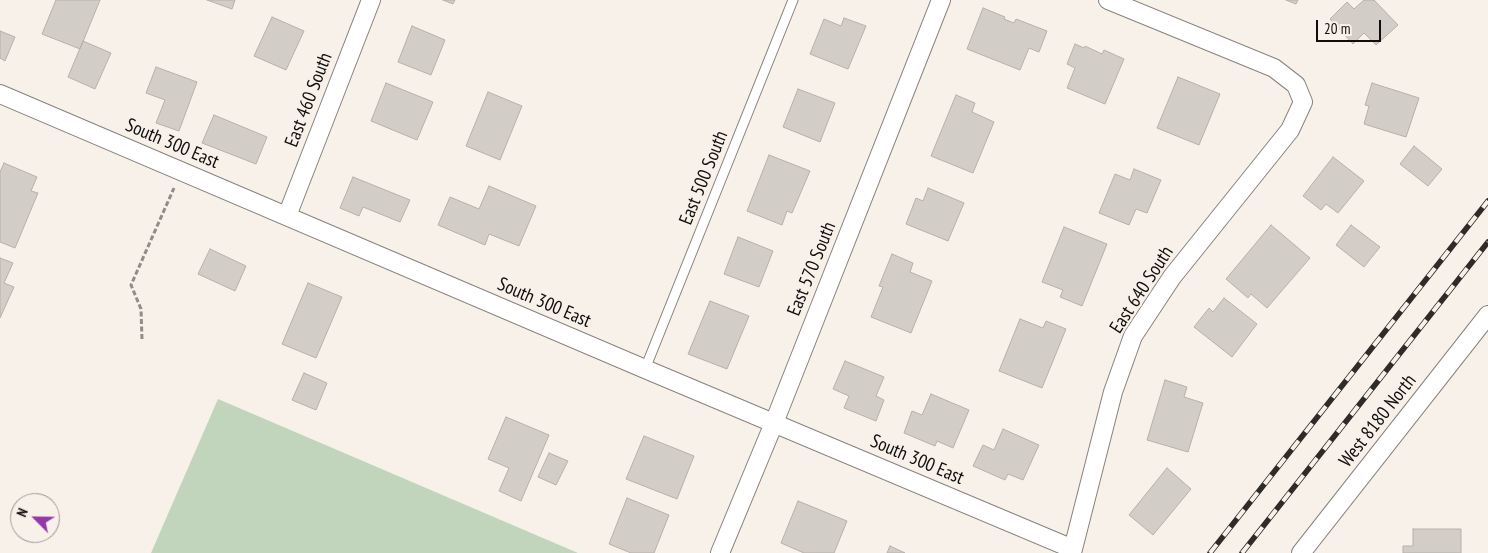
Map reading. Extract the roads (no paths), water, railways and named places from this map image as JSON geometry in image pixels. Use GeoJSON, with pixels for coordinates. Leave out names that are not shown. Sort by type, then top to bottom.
{"type":"FeatureCollection","features":[{"type":"Feature","properties":{"kind":"street","name":"East 460 South"},"geometry":{"type":"LineString","coordinates":[[287,216],[371,0]]}},
{"type":"Feature","properties":{"kind":"street","name":"East 570 South"},"geometry":{"type":"LineString","coordinates":[[720,553],[774,423],[941,0]]}},
{"type":"Feature","properties":{"kind":"street","name":"East 640 South"},"geometry":{"type":"LineString","coordinates":[[1073,549],[1113,392],[1132,336],[1172,277],[1290,130],[1303,102],[1296,85],[1274,68],[1108,0]]}},
{"type":"Feature","properties":{"kind":"street","name":"South 300 East"},"geometry":{"type":"LineString","coordinates":[[0,94],[1073,549]]}},
{"type":"Feature","properties":{"kind":"street","name":"West 8180 North"},"geometry":{"type":"LineString","coordinates":[[1301,553],[1488,314]]}},
{"type":"Feature","properties":{"kind":"lane","name":"East 500 South"},"geometry":{"type":"LineString","coordinates":[[645,369],[794,0]]}},
{"type":"Feature","properties":{"kind":"railway"},"geometry":{"type":"LineString","coordinates":[[1210,553],[1488,201]]}},
{"type":"Feature","properties":{"kind":"railway"},"geometry":{"type":"LineString","coordinates":[[1242,553],[1488,242]]}}]}
